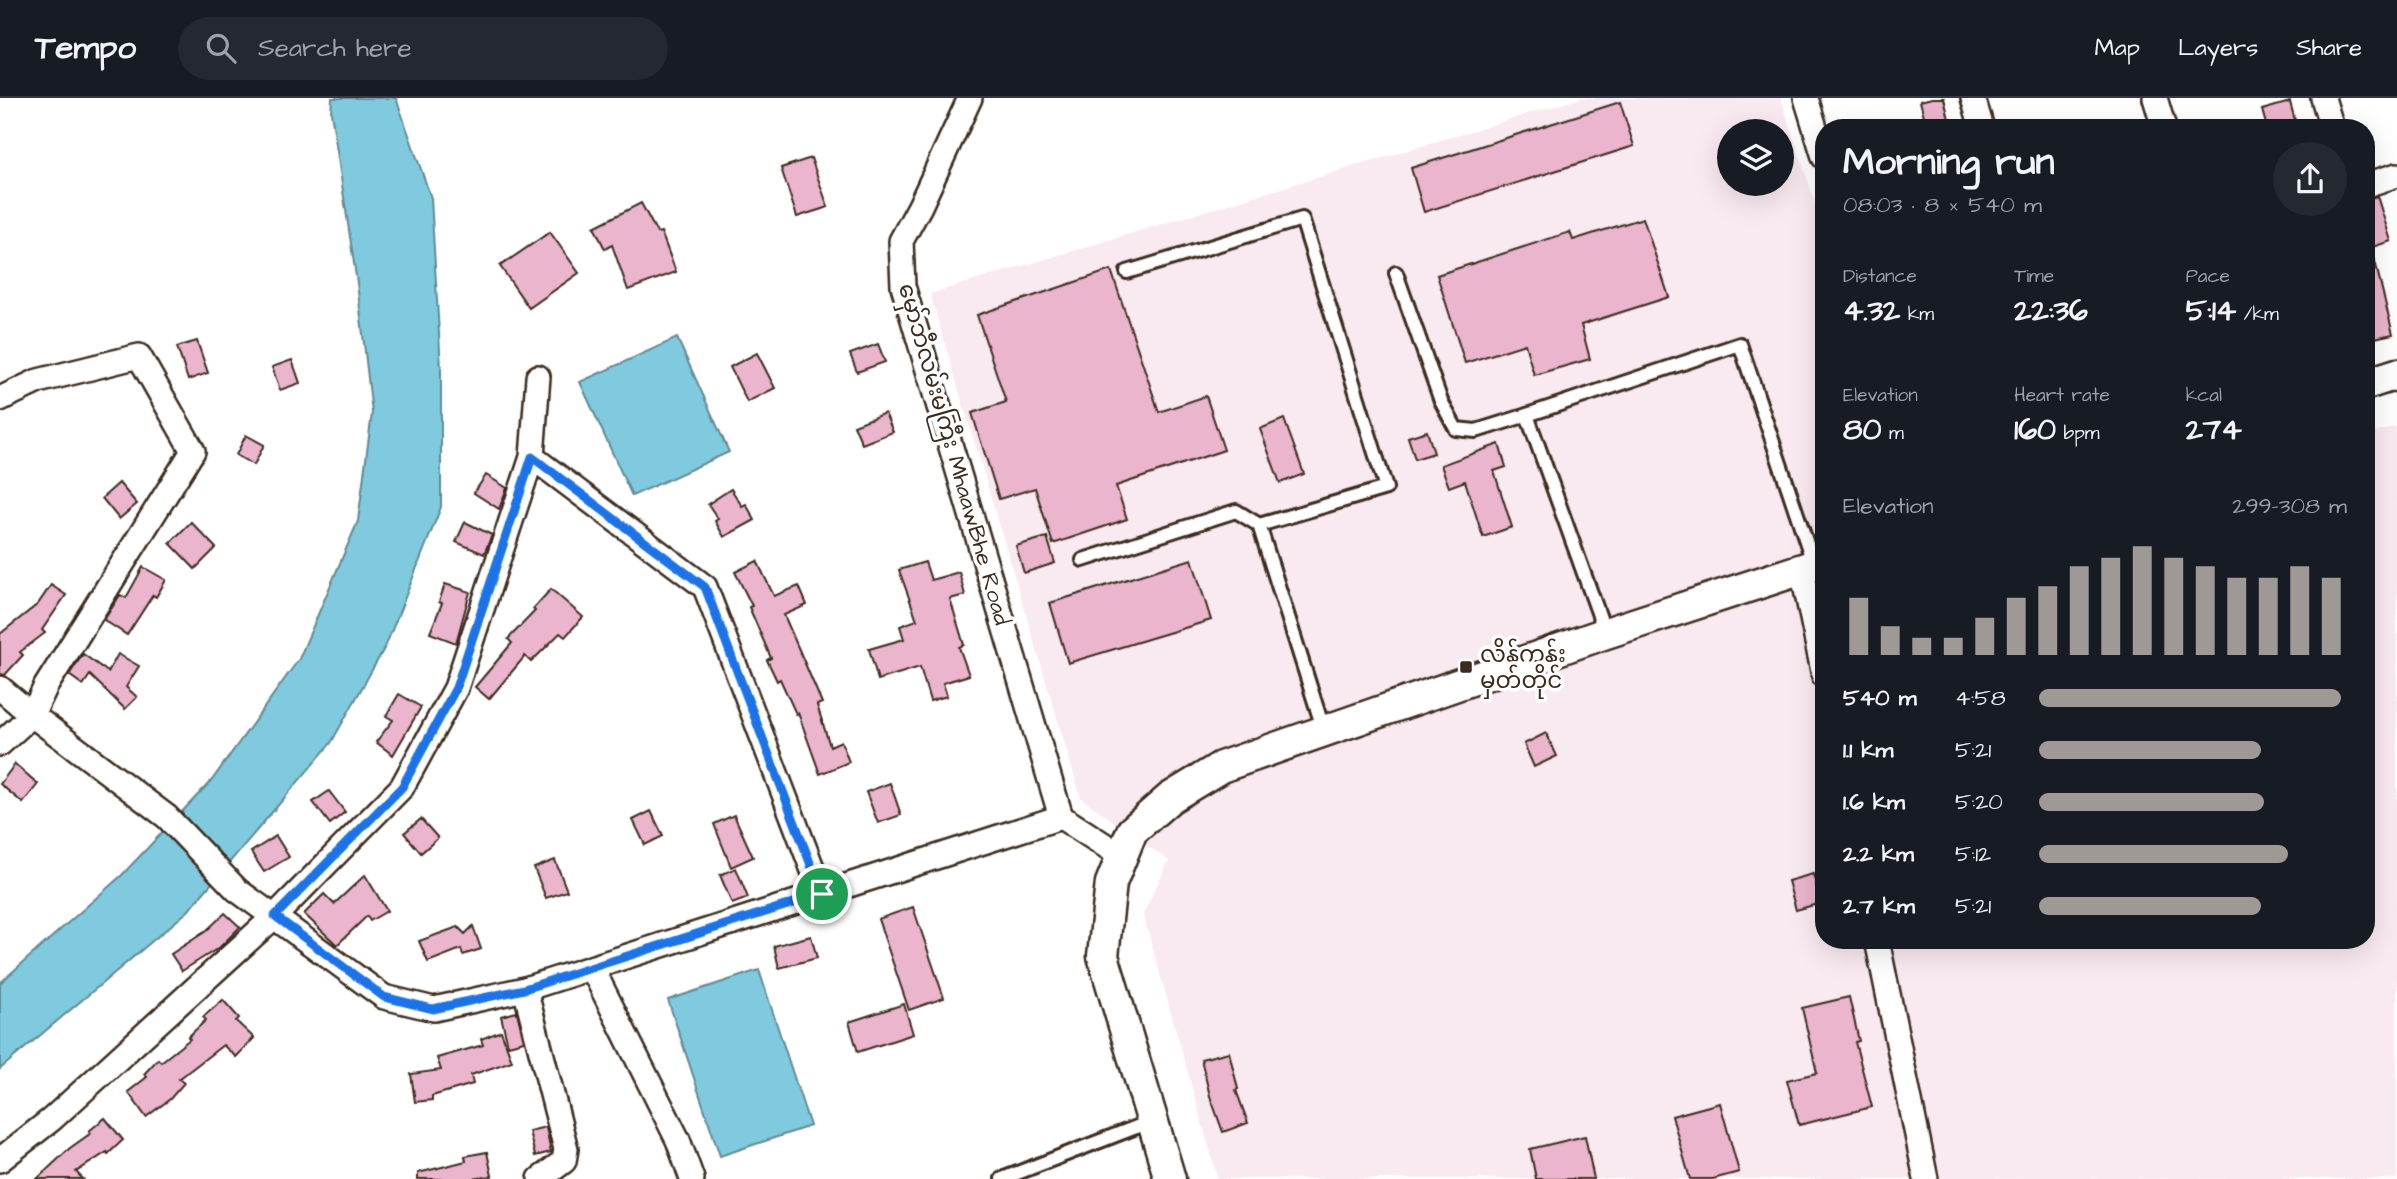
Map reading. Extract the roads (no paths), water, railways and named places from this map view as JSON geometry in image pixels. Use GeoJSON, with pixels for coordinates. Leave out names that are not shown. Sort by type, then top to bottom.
{"type":"FeatureCollection","features":[{"type":"Feature","properties":{"kind":"street","name":"မှော်ဘီလမ်းမကြီး MhaawBhe Road"},"geometry":{"type":"LineString","coordinates":[[970,98],[901,241],[903,286],[1061,817]]}},
{"type":"Feature","properties":{"kind":"street"},"geometry":{"type":"LineString","coordinates":[[1805,98],[1815,129]]}},
{"type":"Feature","properties":{"kind":"street"},"geometry":{"type":"LineString","coordinates":[[1973,98],[1979,119]]}},
{"type":"Feature","properties":{"kind":"street"},"geometry":{"type":"LineString","coordinates":[[2155,98],[2161,119]]}},
{"type":"Feature","properties":{"kind":"street"},"geometry":{"type":"LineString","coordinates":[[2323,98],[2329,119]]}},
{"type":"Feature","properties":{"kind":"street"},"geometry":{"type":"LineString","coordinates":[[2375,182],[2397,175]]}},
{"type":"Feature","properties":{"kind":"street"},"geometry":{"type":"LineString","coordinates":[[0,398],[38,382],[139,356],[193,451],[46,686],[32,715],[0,744]]}},
{"type":"Feature","properties":{"kind":"street"},"geometry":{"type":"LineString","coordinates":[[2375,381],[2397,374]]}},
{"type":"Feature","properties":{"kind":"street"},"geometry":{"type":"LineString","coordinates":[[0,1160],[52,1119],[275,916],[402,787],[456,688],[532,457],[538,377]]}},
{"type":"Feature","properties":{"kind":"street"},"geometry":{"type":"LineString","coordinates":[[532,457],[705,587],[822,894]]}},
{"type":"Feature","properties":{"kind":"street"},"geometry":{"type":"LineString","coordinates":[[1170,1179],[1103,956],[1111,883],[1127,844],[1170,798],[1222,767],[1605,633],[1813,566],[1815,586]]}},
{"type":"Feature","properties":{"kind":"street"},"geometry":{"type":"LineString","coordinates":[[0,688],[167,817],[237,890],[384,997],[433,1009],[524,989],[1061,817],[1127,844]]}},
{"type":"Feature","properties":{"kind":"street"},"geometry":{"type":"LineString","coordinates":[[1879,949],[1926,1179]]}},
{"type":"Feature","properties":{"kind":"street"},"geometry":{"type":"LineString","coordinates":[[592,968],[678,1140],[692,1179]]}},
{"type":"Feature","properties":{"kind":"street"},"geometry":{"type":"LineString","coordinates":[[524,989],[566,1149],[564,1161],[540,1179]]}},
{"type":"Feature","properties":{"kind":"lane"},"geometry":{"type":"LineString","coordinates":[[1127,272],[1302,219],[1386,488],[1259,525]]}},
{"type":"Feature","properties":{"kind":"lane"},"geometry":{"type":"LineString","coordinates":[[1396,273],[1441,401],[1456,429],[1476,431],[1740,344],[1813,566]]}},
{"type":"Feature","properties":{"kind":"lane"},"geometry":{"type":"LineString","coordinates":[[1527,415],[1605,633]]}},
{"type":"Feature","properties":{"kind":"lane"},"geometry":{"type":"LineString","coordinates":[[1083,560],[1236,511],[1259,525],[1325,732]]}},
{"type":"Feature","properties":{"kind":"lane"},"geometry":{"type":"LineString","coordinates":[[1002,1179],[1153,1121]]}},
{"type":"Feature","properties":{"kind":"water"},"geometry":{"type":"Polygon","coordinates":[[[332,98],[396,98],[431,198],[441,368],[441,507],[386,645],[331,743],[188,911],[0,1069],[0,983],[121,876],[212,780],[299,659],[358,521],[372,413],[357,283],[331,112],[332,98]]]}},
{"type":"Feature","properties":{"kind":"water"},"geometry":{"type":"Polygon","coordinates":[[[677,338],[729,452],[632,496],[580,382],[677,338]]]}},
{"type":"Feature","properties":{"kind":"water"},"geometry":{"type":"Polygon","coordinates":[[[759,970],[810,1126],[720,1156],[668,1000],[759,970]]]}},
{"type":"Feature","properties":{"kind":"place","name":"လိန်ကုန်း မှတ်တိုင်"},"geometry":{"type":"Point","coordinates":[1466,667]}}]}
